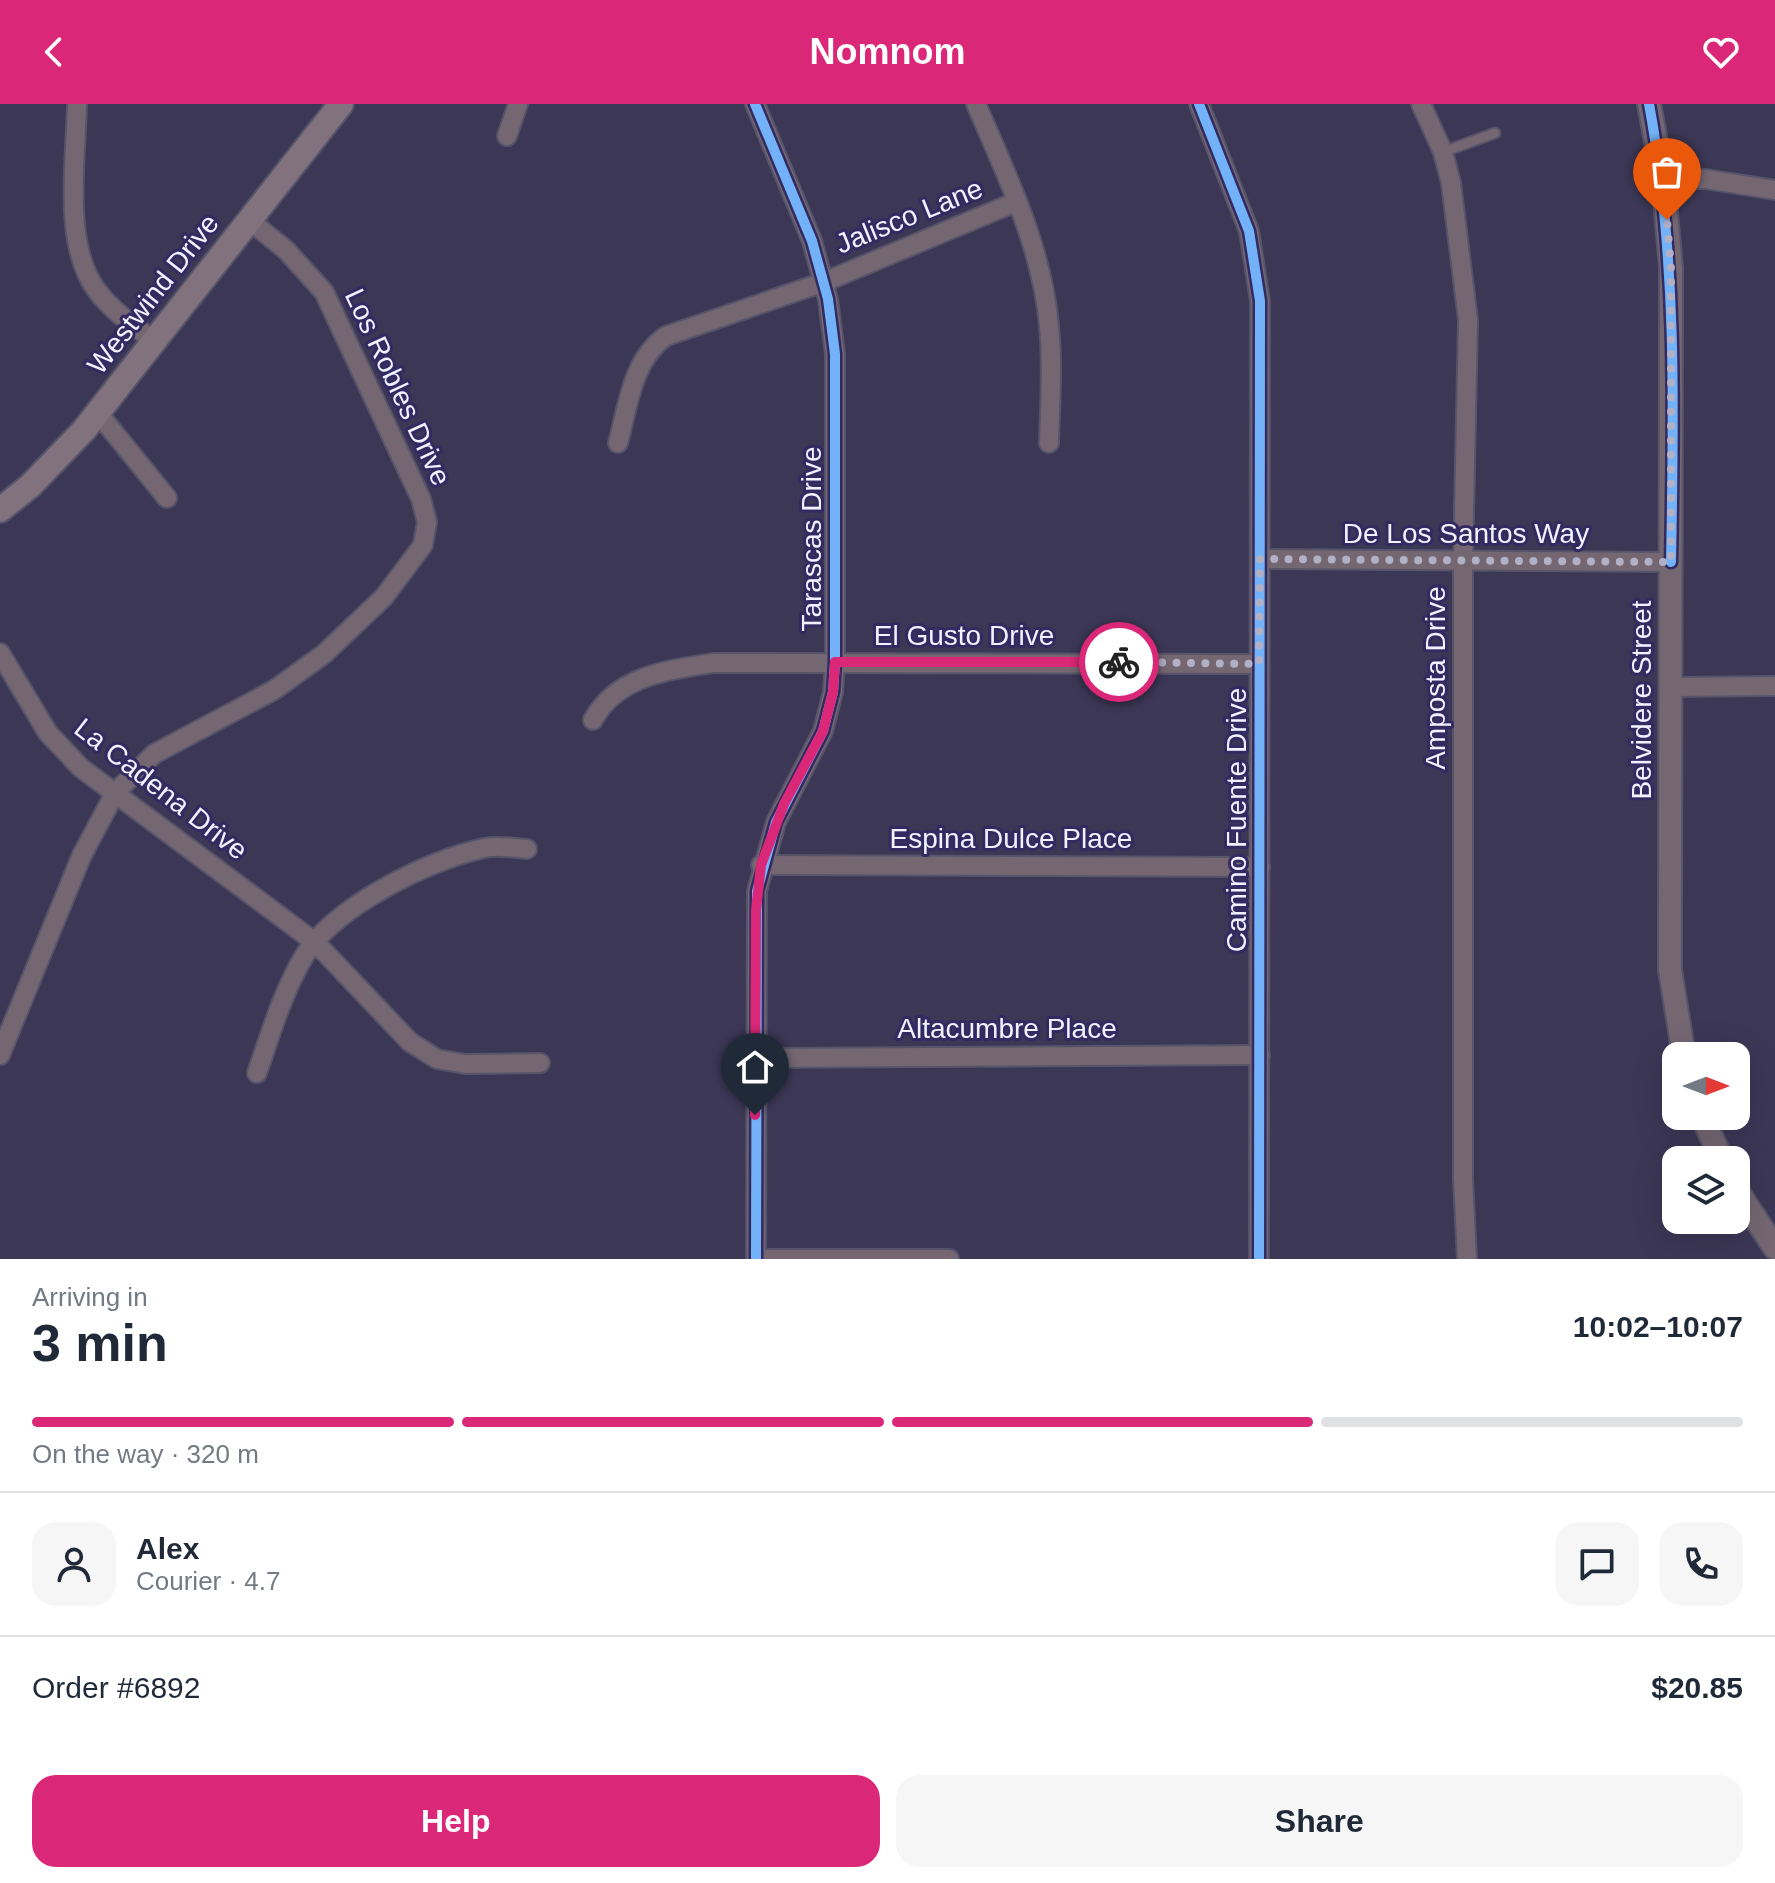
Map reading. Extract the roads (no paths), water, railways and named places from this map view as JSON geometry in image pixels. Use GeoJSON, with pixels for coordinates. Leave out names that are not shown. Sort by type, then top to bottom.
{"type":"FeatureCollection","features":[{"type":"Feature","properties":{"kind":"main road","name":"Westwind Drive"},"geometry":{"type":"LineString","coordinates":[[0,510],[30,486],[98,413],[341,104]]}},
{"type":"Feature","properties":{"kind":"street"},"geometry":{"type":"LineString","coordinates":[[77,104],[75,199],[79,256],[97,292],[154,341]]}},
{"type":"Feature","properties":{"kind":"street"},"geometry":{"type":"LineString","coordinates":[[507,136],[518,104]]}},
{"type":"Feature","properties":{"kind":"street","name":"Tarascas Drive"},"geometry":{"type":"LineString","coordinates":[[755,104],[812,241],[824,282],[835,354],[833,692],[823,731],[784,804],[761,865],[756,910],[756,1259]]}},
{"type":"Feature","properties":{"kind":"street"},"geometry":{"type":"LineString","coordinates":[[976,104],[1029,229],[1041,272],[1050,327],[1049,443]]}},
{"type":"Feature","properties":{"kind":"street","name":"Camino Fuente Drive"},"geometry":{"type":"LineString","coordinates":[[1199,104],[1237,193],[1257,274],[1261,334],[1259,1259]]}},
{"type":"Feature","properties":{"kind":"street","name":"Amposta Drive"},"geometry":{"type":"LineString","coordinates":[[1421,104],[1443,152],[1457,218],[1468,320],[1463,561],[1463,1179],[1467,1259]]}},
{"type":"Feature","properties":{"kind":"street","name":"Belvidere Street"},"geometry":{"type":"LineString","coordinates":[[1649,104],[1663,179],[1671,268],[1670,970],[1682,1042]]}},
{"type":"Feature","properties":{"kind":"street"},"geometry":{"type":"LineString","coordinates":[[1663,179],[1705,179],[1775,190]]}},
{"type":"Feature","properties":{"kind":"street","name":"Jalisco Lane"},"geometry":{"type":"LineString","coordinates":[[618,443],[639,367],[654,345],[684,328],[824,282],[1016,202]]}},
{"type":"Feature","properties":{"kind":"street","name":"Los Robles Drive"},"geometry":{"type":"LineString","coordinates":[[0,1055],[82,855],[115,793],[154,754],[274,690],[324,654],[410,565],[427,532],[421,499],[333,307],[302,265],[249,220]]}},
{"type":"Feature","properties":{"kind":"street"},"geometry":{"type":"LineString","coordinates":[[98,413],[167,498]]}},
{"type":"Feature","properties":{"kind":"street","name":"De Los Santos Way"},"geometry":{"type":"LineString","coordinates":[[1260,559],[1671,562]]}},
{"type":"Feature","properties":{"kind":"street","name":"La Cadena Drive"},"geometry":{"type":"LineString","coordinates":[[0,653],[48,733],[81,768],[316,943],[410,1042],[437,1059],[502,1065],[540,1063]]}},
{"type":"Feature","properties":{"kind":"street","name":"El Gusto Drive"},"geometry":{"type":"LineString","coordinates":[[593,720],[616,692],[654,674],[713,663],[1259,664]]}},
{"type":"Feature","properties":{"kind":"street"},"geometry":{"type":"LineString","coordinates":[[1671,687],[1775,686]]}},
{"type":"Feature","properties":{"kind":"street"},"geometry":{"type":"LineString","coordinates":[[257,1073],[303,957],[340,917],[421,870],[487,847],[527,849]]}},
{"type":"Feature","properties":{"kind":"street","name":"Espina Dulce Place"},"geometry":{"type":"LineString","coordinates":[[761,865],[1260,867]]}},
{"type":"Feature","properties":{"kind":"street","name":"Altacumbre Place"},"geometry":{"type":"LineString","coordinates":[[755,1058],[1260,1055]]}},
{"type":"Feature","properties":{"kind":"street"},"geometry":{"type":"LineString","coordinates":[[1750,1210],[1775,1248]]}},
{"type":"Feature","properties":{"kind":"street"},"geometry":{"type":"LineString","coordinates":[[756,1259],[949,1259]]}},
{"type":"Feature","properties":{"kind":"lane"},"geometry":{"type":"LineString","coordinates":[[1443,152],[1495,133]]}}]}
